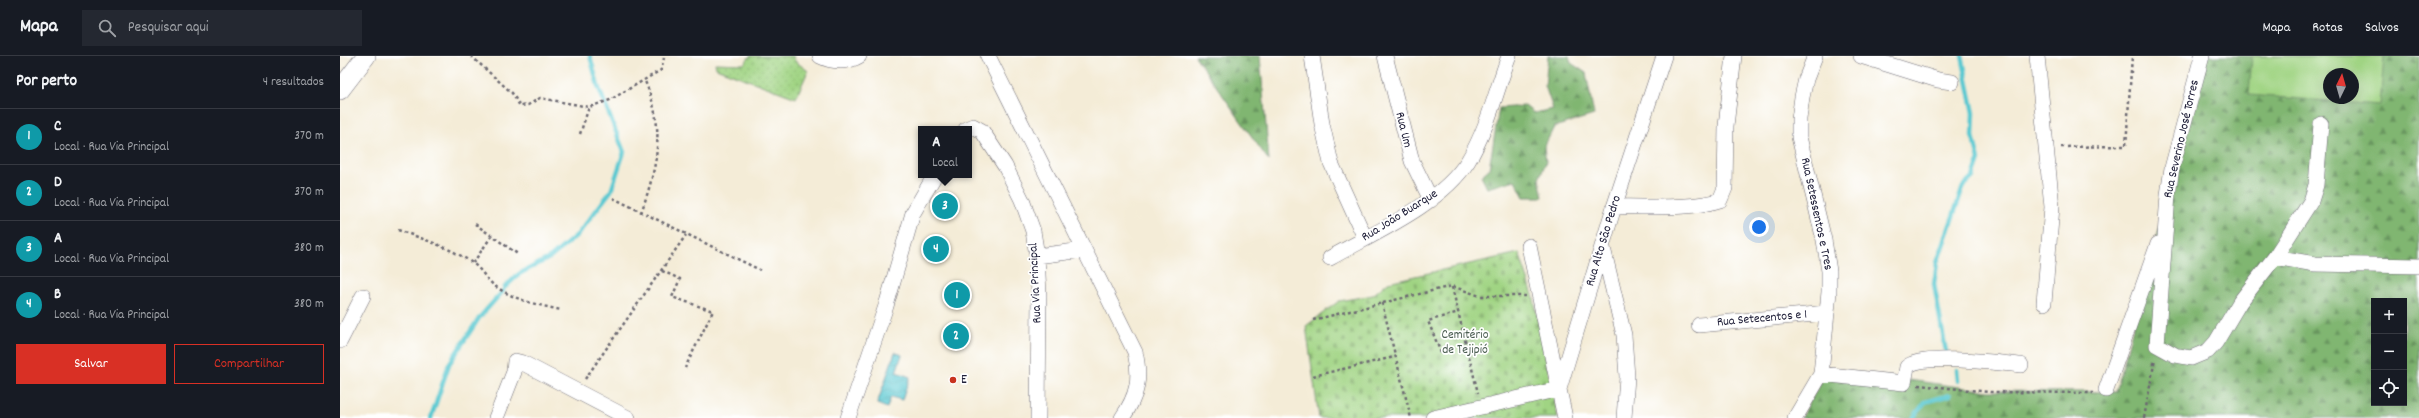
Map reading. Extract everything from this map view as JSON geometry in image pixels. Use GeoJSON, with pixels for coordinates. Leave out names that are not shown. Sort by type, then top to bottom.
{"type":"FeatureCollection","features":[{"type":"Feature","properties":{"kind":"main road"},"geometry":{"type":"LineString","coordinates":[[340,90],[366,56]]}},
{"type":"Feature","properties":{"kind":"street"},"geometry":{"type":"LineString","coordinates":[[820,56],[836,61],[854,59],[859,56]]}},
{"type":"Feature","properties":{"kind":"street"},"geometry":{"type":"LineString","coordinates":[[988,56],[1083,250],[1135,352],[1140,372],[1136,393],[1122,418]]}},
{"type":"Feature","properties":{"kind":"street"},"geometry":{"type":"LineString","coordinates":[[1312,56],[1322,124],[1331,163],[1365,238]]}},
{"type":"Feature","properties":{"kind":"street","name":"Rua Um"},"geometry":{"type":"LineString","coordinates":[[1385,56],[1412,161],[1431,200]]}},
{"type":"Feature","properties":{"kind":"street","name":"Rua João Buarque"},"geometry":{"type":"LineString","coordinates":[[1330,258],[1431,200],[1439,194],[1468,162],[1495,101],[1509,56]]}},
{"type":"Feature","properties":{"kind":"street","name":"Rua Alto São Pedro"},"geometry":{"type":"LineString","coordinates":[[1559,388],[1603,248],[1614,207],[1664,56]]}},
{"type":"Feature","properties":{"kind":"street"},"geometry":{"type":"LineString","coordinates":[[1614,207],[1704,204],[1720,200],[1725,188],[1726,126],[1734,56]]}},
{"type":"Feature","properties":{"kind":"street","name":"Rua Setessentos e Tres"},"geometry":{"type":"LineString","coordinates":[[1795,418],[1821,374],[1825,353],[1829,271],[1815,198],[1799,137],[1798,119],[1806,79],[1816,56]]}},
{"type":"Feature","properties":{"kind":"street"},"geometry":{"type":"LineString","coordinates":[[1861,56],[1938,80],[1952,82]]}},
{"type":"Feature","properties":{"kind":"street"},"geometry":{"type":"LineString","coordinates":[[2037,56],[2052,207],[2044,303]]}},
{"type":"Feature","properties":{"kind":"street","name":"Rua Severino José Torres"},"geometry":{"type":"LineString","coordinates":[[2165,222],[2172,168],[2202,56]]}},
{"type":"Feature","properties":{"kind":"street"},"geometry":{"type":"LineString","coordinates":[[2165,222],[2157,345],[2175,355],[2191,358],[2208,351],[2216,342],[2240,302],[2275,257],[2311,201],[2316,185],[2321,124]]}},
{"type":"Feature","properties":{"kind":"street","name":"Rua Via Principal"},"geometry":{"type":"LineString","coordinates":[[972,126],[982,131],[1004,166],[1022,200],[1033,230],[1037,256],[1039,294],[1038,418]]}},
{"type":"Feature","properties":{"kind":"street"},"geometry":{"type":"LineString","coordinates":[[848,418],[886,306],[913,213],[933,178]]}},
{"type":"Feature","properties":{"kind":"street"},"geometry":{"type":"LineString","coordinates":[[2106,390],[2165,222]]}},
{"type":"Feature","properties":{"kind":"street"},"geometry":{"type":"LineString","coordinates":[[1529,246],[1564,418]]}},
{"type":"Feature","properties":{"kind":"street"},"geometry":{"type":"LineString","coordinates":[[1603,248],[1624,335],[1627,377],[1624,418]]}},
{"type":"Feature","properties":{"kind":"street"},"geometry":{"type":"LineString","coordinates":[[1037,256],[1083,250]]}},
{"type":"Feature","properties":{"kind":"street"},"geometry":{"type":"LineString","coordinates":[[2275,257],[2315,264],[2419,266]]}},
{"type":"Feature","properties":{"kind":"street"},"geometry":{"type":"LineString","coordinates":[[340,341],[363,296]]}},
{"type":"Feature","properties":{"kind":"street","name":"Rua Setecentos e 1"},"geometry":{"type":"LineString","coordinates":[[1699,325],[1826,313]]}},
{"type":"Feature","properties":{"kind":"street"},"geometry":{"type":"LineString","coordinates":[[1821,374],[1904,383],[1907,367],[1916,361],[1968,360],[2021,365]]}},
{"type":"Feature","properties":{"kind":"street"},"geometry":{"type":"LineString","coordinates":[[496,418],[514,372],[515,361],[628,418]]}},
{"type":"Feature","properties":{"kind":"street"},"geometry":{"type":"LineString","coordinates":[[1433,418],[1559,388]]}},
{"type":"Feature","properties":{"kind":"path"},"geometry":{"type":"LineString","coordinates":[[472,56],[512,93],[520,106],[540,98],[589,107],[610,100],[661,70],[664,58]]}},
{"type":"Feature","properties":{"kind":"path"},"geometry":{"type":"LineString","coordinates":[[2046,148],[2126,146],[2132,56]]}},
{"type":"Feature","properties":{"kind":"path"},"geometry":{"type":"LineString","coordinates":[[641,213],[657,161],[659,131],[653,100],[644,79]]}},
{"type":"Feature","properties":{"kind":"path"},"geometry":{"type":"LineString","coordinates":[[580,134],[589,107]]}},
{"type":"Feature","properties":{"kind":"path"},"geometry":{"type":"LineString","coordinates":[[613,198],[760,270]]}},
{"type":"Feature","properties":{"kind":"path"},"geometry":{"type":"LineString","coordinates":[[475,224],[491,237],[519,255]]}},
{"type":"Feature","properties":{"kind":"path"},"geometry":{"type":"LineString","coordinates":[[398,230],[437,243],[473,262],[493,285],[511,295],[535,304],[561,310]]}},
{"type":"Feature","properties":{"kind":"path"},"geometry":{"type":"LineString","coordinates":[[577,391],[686,235]]}},
{"type":"Feature","properties":{"kind":"path"},"geometry":{"type":"LineString","coordinates":[[473,262],[491,237]]}},
{"type":"Feature","properties":{"kind":"path"},"geometry":{"type":"LineString","coordinates":[[662,271],[680,279],[672,297],[713,311],[685,368]]}},
{"type":"Feature","properties":{"kind":"path"},"geometry":{"type":"LineString","coordinates":[[1452,286],[1482,406]]}},
{"type":"Feature","properties":{"kind":"path"},"geometry":{"type":"LineString","coordinates":[[1313,320],[1452,286],[1480,296],[1508,297],[1533,295]]}},
{"type":"Feature","properties":{"kind":"path"},"geometry":{"type":"LineString","coordinates":[[1382,303],[1394,357],[1411,418]]}},
{"type":"Feature","properties":{"kind":"path"},"geometry":{"type":"LineString","coordinates":[[1441,353],[1428,321],[1459,312]]}},
{"type":"Feature","properties":{"kind":"path"},"geometry":{"type":"LineString","coordinates":[[2144,418],[2157,345]]}},
{"type":"Feature","properties":{"kind":"path"},"geometry":{"type":"LineString","coordinates":[[1313,376],[1394,357]]}},
{"type":"Feature","properties":{"kind":"path"},"geometry":{"type":"LineString","coordinates":[[1904,383],[1990,392],[2095,393],[2106,390]]}},
{"type":"Feature","properties":{"kind":"green space"},"geometry":{"type":"Polygon","coordinates":[[[750,56],[793,56],[795,61],[808,71],[796,98],[716,68],[715,63],[744,64],[750,56]]]}},
{"type":"Feature","properties":{"kind":"green space"},"geometry":{"type":"Polygon","coordinates":[[[1195,56],[1260,56],[1269,161],[1195,56]]]}},
{"type":"Feature","properties":{"kind":"green space"},"geometry":{"type":"Polygon","coordinates":[[[1548,56],[1569,56],[1571,63],[1586,73],[1594,115],[1554,127],[1544,147],[1546,162],[1539,179],[1543,197],[1524,197],[1515,180],[1487,188],[1481,176],[1489,169],[1499,108],[1525,106],[1534,113],[1553,109],[1545,86],[1548,56]]]}},
{"type":"Feature","properties":{"kind":"green space"},"geometry":{"type":"Polygon","coordinates":[[[2205,56],[2419,56],[2419,418],[1801,418],[1828,369],[1989,391],[2116,392],[2205,56]]]}},
{"type":"Feature","properties":{"kind":"green space"},"geometry":{"type":"Polygon","coordinates":[[[2252,56],[2384,56],[2380,105],[2359,103],[2359,68],[2323,68],[2323,101],[2249,95],[2252,56]]]}},
{"type":"Feature","properties":{"kind":"green space","name":"Cemitério de Tejipió"},"geometry":{"type":"Polygon","coordinates":[[[1519,253],[1533,295],[1558,418],[1319,418],[1306,326],[1339,301],[1373,295],[1388,282],[1519,253]]]}},
{"type":"Feature","properties":{"kind":"water"},"geometry":{"type":"Polygon","coordinates":[[[895,352],[902,355],[896,372],[910,377],[902,400],[891,397],[887,408],[877,404],[895,352]]]}},
{"type":"Feature","properties":{"kind":"waterway"},"geometry":{"type":"LineString","coordinates":[[505,287],[519,274],[551,257],[578,234],[611,191],[624,152],[598,86],[590,56]]}},
{"type":"Feature","properties":{"kind":"waterway"},"geometry":{"type":"LineString","coordinates":[[1946,352],[1934,284],[1937,263],[1963,187],[1973,177],[1979,160],[1973,136],[1974,113],[1962,56]]}},
{"type":"Feature","properties":{"kind":"waterway"},"geometry":{"type":"LineString","coordinates":[[431,418],[449,364],[479,318],[503,291]]}},
{"type":"Feature","properties":{"kind":"waterway"},"geometry":{"type":"LineString","coordinates":[[1957,370],[1958,381]]}},
{"type":"Feature","properties":{"kind":"waterway"},"geometry":{"type":"LineString","coordinates":[[1913,418],[1925,402],[1950,395]]}},
{"type":"Feature","properties":{"kind":"place","name":"A"},"geometry":{"type":"Point","coordinates":[945,206]}},
{"type":"Feature","properties":{"kind":"place","name":"B"},"geometry":{"type":"Point","coordinates":[936,249]}},
{"type":"Feature","properties":{"kind":"place","name":"C"},"geometry":{"type":"Point","coordinates":[957,295]}},
{"type":"Feature","properties":{"kind":"place","name":"D"},"geometry":{"type":"Point","coordinates":[956,336]}},
{"type":"Feature","properties":{"kind":"place","name":"E"},"geometry":{"type":"Point","coordinates":[953,380]}}]}
